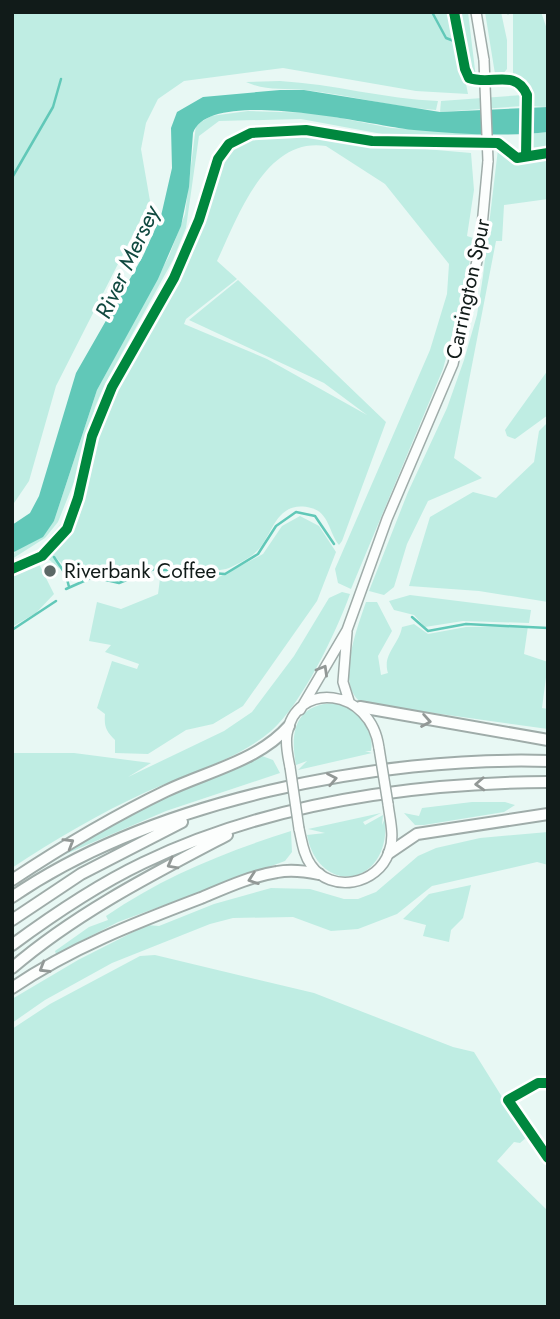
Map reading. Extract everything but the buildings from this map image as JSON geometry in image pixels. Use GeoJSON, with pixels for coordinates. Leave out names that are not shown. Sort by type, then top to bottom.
{"type":"FeatureCollection","features":[{"type":"Feature","properties":{"kind":"highway"},"geometry":{"type":"LineString","coordinates":[[360,707],[548,740]]}},
{"type":"Feature","properties":{"kind":"highway"},"geometry":{"type":"LineString","coordinates":[[12,880],[78,837],[141,803],[266,748],[289,726]]}},
{"type":"Feature","properties":{"kind":"highway"},"geometry":{"type":"LineString","coordinates":[[12,897],[87,855],[157,824],[241,800],[353,775],[429,764],[482,760],[548,761]]}},
{"type":"Feature","properties":{"kind":"highway"},"geometry":{"type":"LineString","coordinates":[[12,945],[58,911],[142,863],[254,821],[413,789],[548,782]]}},
{"type":"Feature","properties":{"kind":"highway"},"geometry":{"type":"LineString","coordinates":[[12,920],[45,896],[133,845],[191,818],[241,800]]}},
{"type":"Feature","properties":{"kind":"highway"},"geometry":{"type":"LineString","coordinates":[[389,853],[417,834],[548,814]]}},
{"type":"Feature","properties":{"kind":"highway"},"geometry":{"type":"LineString","coordinates":[[12,968],[143,879],[254,821]]}},
{"type":"Feature","properties":{"kind":"highway"},"geometry":{"type":"LineString","coordinates":[[12,988],[67,954],[126,926],[234,885],[278,871],[297,870],[319,874]]}},
{"type":"Feature","properties":{"kind":"main road","name":"Carrington Spur"},"geometry":{"type":"LineString","coordinates":[[289,726],[347,630],[387,519],[436,410],[462,335],[480,248],[488,161],[484,60],[476,12]]}},
{"type":"Feature","properties":{"kind":"main road","name":"Carrington Spur"},"geometry":{"type":"LineString","coordinates":[[347,630],[343,682],[349,701]]}},
{"type":"Feature","properties":{"kind":"main road"},"geometry":{"type":"LineString","coordinates":[[289,726],[286,742],[305,854],[319,874],[338,882],[360,880],[380,867],[389,853],[392,833],[379,748],[370,719],[360,707],[349,701],[330,697],[318,699],[300,710]]}},
{"type":"Feature","properties":{"kind":"street"},"geometry":{"type":"LineString","coordinates":[[454,12],[465,69],[470,78],[512,78]]}},
{"type":"Feature","properties":{"kind":"street"},"geometry":{"type":"LineString","coordinates":[[548,1083],[538,1083],[508,1100],[548,1158]]}},
{"type":"Feature","properties":{"kind":"shaded area"},"geometry":{"type":"Polygon","coordinates":[[[12,12],[452,12],[468,94],[416,91],[283,68],[184,81],[158,99],[146,123],[141,149],[150,201],[56,386],[29,481],[12,506],[12,12]]]}},
{"type":"Feature","properties":{"kind":"shaded area"},"geometry":{"type":"Polygon","coordinates":[[[459,12],[468,12],[476,78],[468,70],[459,12]]]}},
{"type":"Feature","properties":{"kind":"shaded area"},"geometry":{"type":"Polygon","coordinates":[[[485,12],[501,12],[507,40],[507,69],[501,76],[495,74],[485,12]]]}},
{"type":"Feature","properties":{"kind":"shaded area"},"geometry":{"type":"Polygon","coordinates":[[[541,12],[548,32],[548,107],[529,106],[529,86],[513,75],[513,13],[541,12]]]}},
{"type":"Feature","properties":{"kind":"shaded area"},"geometry":{"type":"Polygon","coordinates":[[[280,81],[438,101],[436,110],[321,92],[268,88],[246,82],[280,81]]]}},
{"type":"Feature","properties":{"kind":"shaded area"},"geometry":{"type":"Polygon","coordinates":[[[304,90],[440,112],[548,107],[548,132],[464,134],[414,130],[295,112],[260,110],[229,112],[205,119],[193,133],[189,187],[181,226],[158,279],[97,390],[54,521],[43,537],[12,553],[12,525],[30,513],[39,496],[76,373],[143,256],[161,216],[172,168],[171,128],[177,112],[203,97],[304,90]]]}},
{"type":"Feature","properties":{"kind":"shaded area"},"geometry":{"type":"Polygon","coordinates":[[[523,95],[523,106],[440,112],[441,101],[523,95]]]}},
{"type":"Feature","properties":{"kind":"shaded area"},"geometry":{"type":"Polygon","coordinates":[[[248,111],[315,113],[391,128],[482,133],[482,141],[393,136],[301,119],[219,121],[199,136],[186,228],[173,260],[105,384],[95,407],[82,462],[58,522],[45,538],[12,559],[16,549],[29,544],[54,521],[97,390],[169,256],[185,214],[196,125],[211,116],[248,111]]]}},
{"type":"Feature","properties":{"kind":"shaded area"},"geometry":{"type":"Polygon","coordinates":[[[304,131],[368,144],[471,153],[474,190],[467,236],[473,238],[467,279],[443,369],[351,589],[338,583],[335,569],[430,350],[447,294],[449,264],[385,184],[326,146],[305,146],[286,154],[270,167],[256,184],[217,261],[237,279],[186,319],[184,324],[267,359],[367,415],[324,383],[189,320],[238,280],[386,422],[342,541],[339,545],[325,518],[317,510],[299,507],[290,509],[276,520],[254,554],[223,570],[182,565],[118,575],[75,576],[54,556],[60,569],[45,556],[72,522],[82,496],[98,426],[191,249],[222,155],[237,140],[304,131]]]}},
{"type":"Feature","properties":{"kind":"shaded area"},"geometry":{"type":"Polygon","coordinates":[[[548,132],[548,151],[528,152],[527,134],[548,132]]]}},
{"type":"Feature","properties":{"kind":"shaded area"},"geometry":{"type":"Polygon","coordinates":[[[498,149],[506,149],[515,160],[548,155],[548,199],[504,205],[502,241],[496,241],[454,458],[482,478],[428,501],[407,544],[394,587],[384,595],[369,591],[408,492],[447,408],[464,360],[477,315],[498,149]]]}},
{"type":"Feature","properties":{"kind":"shaded area"},"geometry":{"type":"Polygon","coordinates":[[[548,370],[548,415],[515,439],[507,436],[505,430],[548,370]]]}},
{"type":"Feature","properties":{"kind":"shaded area"},"geometry":{"type":"Polygon","coordinates":[[[548,422],[548,602],[479,591],[409,586],[430,517],[473,492],[496,498],[534,462],[539,431],[548,422]]]}},
{"type":"Feature","properties":{"kind":"shaded area"},"geometry":{"type":"Polygon","coordinates":[[[82,469],[65,528],[48,545],[46,541],[61,524],[82,469]]]}},
{"type":"Feature","properties":{"kind":"shaded area"},"geometry":{"type":"Polygon","coordinates":[[[300,516],[319,526],[336,552],[317,601],[243,706],[213,724],[186,730],[148,754],[115,753],[115,740],[106,728],[105,714],[97,708],[112,661],[137,669],[139,664],[105,652],[111,645],[89,641],[97,602],[121,609],[158,594],[161,571],[202,573],[215,579],[263,554],[282,526],[300,516]]]}},
{"type":"Feature","properties":{"kind":"shaded area"},"geometry":{"type":"Polygon","coordinates":[[[39,564],[54,594],[36,613],[12,627],[12,573],[39,564]]]}},
{"type":"Feature","properties":{"kind":"shaded area"},"geometry":{"type":"Polygon","coordinates":[[[342,592],[350,594],[327,647],[294,704],[271,731],[243,750],[211,766],[112,809],[12,868],[12,753],[74,753],[151,763],[128,777],[224,731],[252,712],[294,656],[329,598],[342,592]]]}},
{"type":"Feature","properties":{"kind":"shaded area"},"geometry":{"type":"Polygon","coordinates":[[[410,595],[531,610],[529,623],[463,621],[425,627],[414,615],[394,610],[389,601],[410,595]]]}},
{"type":"Feature","properties":{"kind":"shaded area"},"geometry":{"type":"Polygon","coordinates":[[[366,602],[377,602],[392,631],[378,656],[381,675],[388,673],[387,660],[402,627],[414,624],[428,634],[466,627],[528,626],[524,654],[548,662],[542,708],[548,709],[548,729],[370,706],[357,699],[350,687],[349,671],[355,634],[366,602]]]}},
{"type":"Feature","properties":{"kind":"shaded area"},"geometry":{"type":"Polygon","coordinates":[[[333,703],[357,713],[367,726],[372,742],[371,751],[365,751],[372,753],[298,770],[307,761],[296,765],[294,743],[298,723],[310,709],[333,703]]]}},
{"type":"Feature","properties":{"kind":"shaded area"},"geometry":{"type":"Polygon","coordinates":[[[262,756],[273,760],[280,773],[166,811],[47,862],[178,789],[262,756]]]}},
{"type":"Feature","properties":{"kind":"shaded area"},"geometry":{"type":"Polygon","coordinates":[[[472,802],[505,802],[515,805],[504,812],[424,825],[415,825],[404,813],[419,816],[422,808],[472,802]]]}},
{"type":"Feature","properties":{"kind":"shaded area"},"geometry":{"type":"Polygon","coordinates":[[[381,813],[363,822],[365,825],[383,815],[382,825],[385,818],[384,841],[377,859],[367,870],[353,876],[339,876],[325,869],[314,855],[307,835],[325,833],[308,829],[381,813]]]}},
{"type":"Feature","properties":{"kind":"shaded area"},"geometry":{"type":"Polygon","coordinates":[[[291,831],[292,852],[285,861],[118,922],[56,954],[55,951],[89,927],[108,920],[106,916],[150,889],[219,857],[291,831]]]}},
{"type":"Feature","properties":{"kind":"shaded area"},"geometry":{"type":"Polygon","coordinates":[[[548,832],[548,865],[537,862],[432,886],[397,914],[358,929],[331,931],[293,917],[233,918],[210,924],[112,963],[45,1000],[12,1023],[12,999],[78,960],[147,925],[159,926],[214,904],[271,888],[310,889],[344,899],[358,899],[376,892],[418,856],[436,848],[480,838],[548,832]]]}},
{"type":"Feature","properties":{"kind":"shaded area"},"geometry":{"type":"Polygon","coordinates":[[[471,885],[463,918],[451,930],[449,942],[423,936],[426,925],[403,919],[429,894],[471,885]]]}},
{"type":"Feature","properties":{"kind":"shaded area"},"geometry":{"type":"Polygon","coordinates":[[[155,955],[314,993],[453,1047],[474,1052],[527,1137],[520,1143],[514,1142],[497,1161],[548,1211],[548,1307],[12,1307],[12,1029],[50,1004],[140,956],[155,955]]]}},
{"type":"Feature","properties":{"kind":"waterway"},"geometry":{"type":"LineString","coordinates":[[432,12],[446,38],[454,41]]}},
{"type":"Feature","properties":{"kind":"waterway"},"geometry":{"type":"LineString","coordinates":[[13,176],[53,107],[61,79]]}},
{"type":"Feature","properties":{"kind":"waterway"},"geometry":{"type":"LineString","coordinates":[[66,589],[93,577],[119,583],[154,569],[225,574],[258,554],[276,526],[296,512],[315,516],[334,544]]}},
{"type":"Feature","properties":{"kind":"waterway"},"geometry":{"type":"LineString","coordinates":[[54,557],[66,575],[69,587]]}},
{"type":"Feature","properties":{"kind":"waterway"},"geometry":{"type":"LineString","coordinates":[[12,630],[56,601]]}},
{"type":"Feature","properties":{"kind":"waterway"},"geometry":{"type":"LineString","coordinates":[[412,617],[428,631],[466,624],[548,628]]}},
{"type":"Feature","properties":{"kind":"cycle path"},"geometry":{"type":"LineString","coordinates":[[454,12],[469,78],[510,80],[522,87],[527,95],[526,156]]}},
{"type":"Feature","properties":{"kind":"cycle path"},"geometry":{"type":"LineString","coordinates":[[12,569],[42,556],[67,529],[78,498],[92,436],[112,387],[174,278],[199,220],[218,159],[229,144],[251,133],[306,130],[372,141],[498,143],[517,158],[548,153]]}},
{"type":"Feature","properties":{"kind":"cycle path"},"geometry":{"type":"LineString","coordinates":[[548,1083],[538,1083],[508,1100],[548,1158]]}},
{"type":"Feature","properties":{"kind":"place","name":"Riverbank Coffee"},"geometry":{"type":"Point","coordinates":[50,571]}},
{"type":"Feature","properties":{"kind":"water label","name":"River Mersey"},"geometry":{"type":"Point","coordinates":[127,262]}}]}
